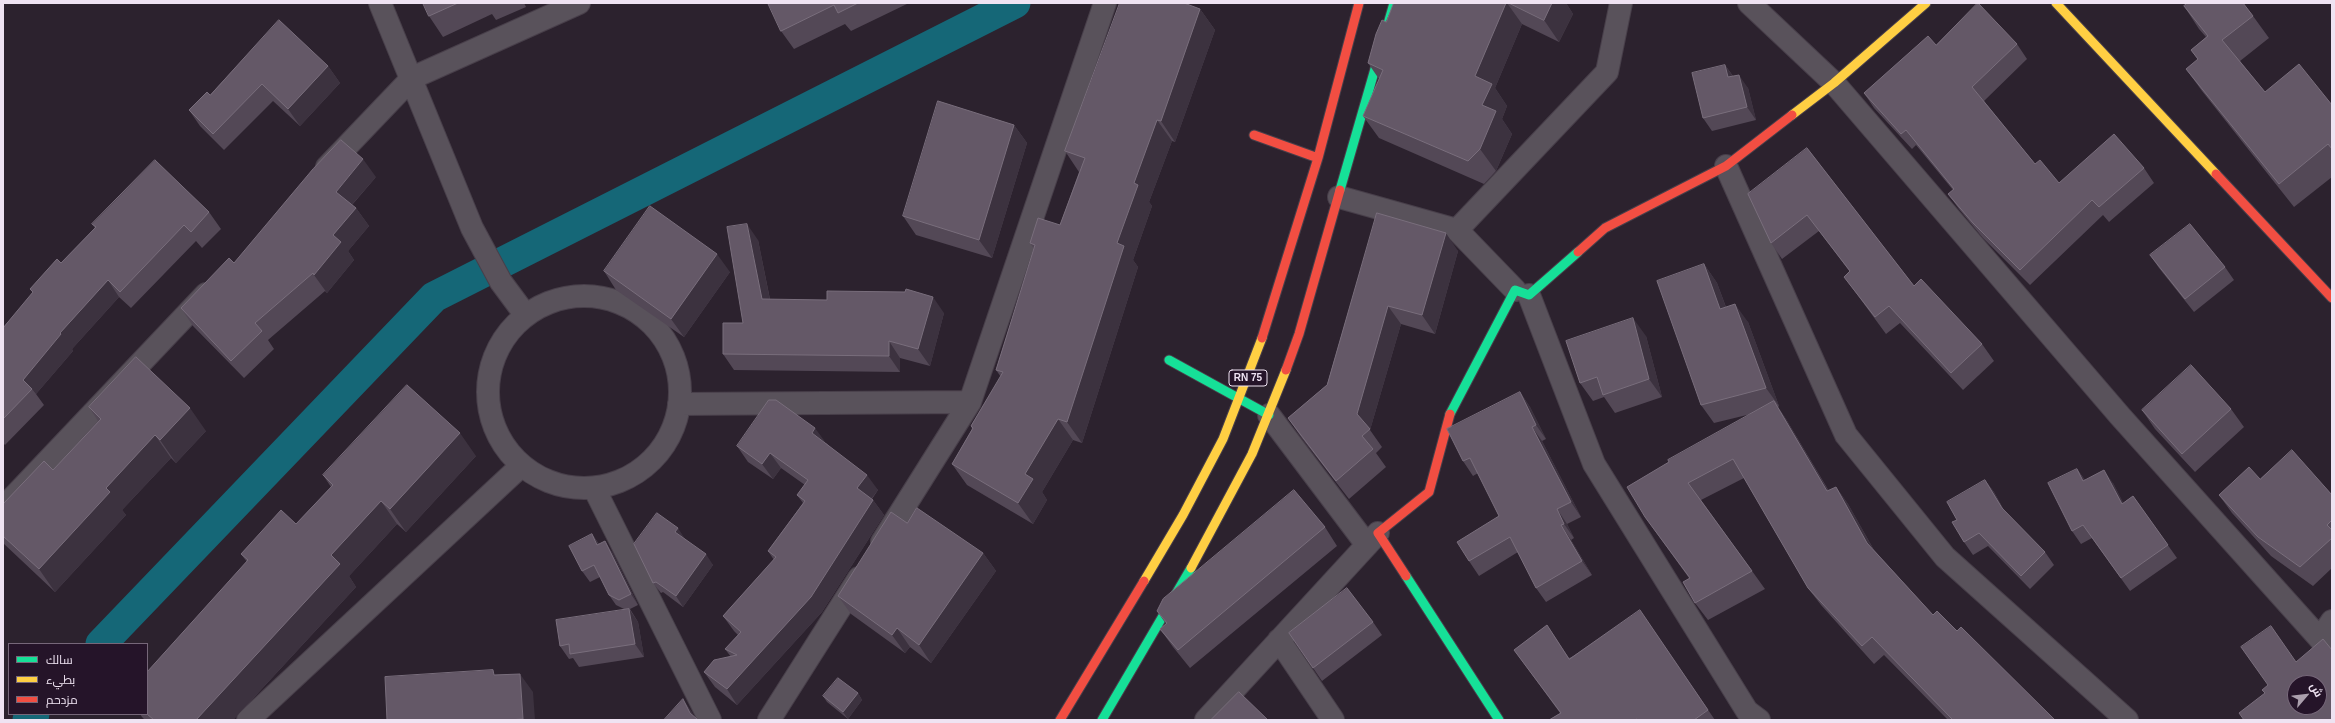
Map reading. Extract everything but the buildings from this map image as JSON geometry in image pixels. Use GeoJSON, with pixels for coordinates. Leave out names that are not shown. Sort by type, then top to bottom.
{"type":"FeatureCollection","features":[{"type":"Feature","properties":{"kind":"main road","name":"RN 75"},"geometry":{"type":"LineString","coordinates":[[1060,720],[1183,515],[1223,439],[1240,399],[1266,326],[1318,158],[1360,3]]}},
{"type":"Feature","properties":{"kind":"main road","name":"RN 75"},"geometry":{"type":"LineString","coordinates":[[1102,720],[1213,530],[1236,487],[1269,415],[1299,334],[1394,3]]}},
{"type":"Feature","properties":{"kind":"main road"},"geometry":{"type":"LineString","coordinates":[[1499,720],[1373,539],[1429,492],[1448,419],[1522,292],[1605,228],[1726,166],[1834,82],[1926,3]]}},
{"type":"Feature","properties":{"kind":"main road"},"geometry":{"type":"LineString","coordinates":[[2056,3],[2332,298]]}},
{"type":"Feature","properties":{"kind":"main road"},"geometry":{"type":"LineString","coordinates":[[1254,135],[1318,158]]}},
{"type":"Feature","properties":{"kind":"main road"},"geometry":{"type":"LineString","coordinates":[[1169,360],[1269,415]]}},
{"type":"Feature","properties":{"kind":"street"},"geometry":{"type":"LineString","coordinates":[[380,3],[412,78],[472,228],[501,282],[524,313]]}},
{"type":"Feature","properties":{"kind":"street"},"geometry":{"type":"LineString","coordinates":[[314,181],[412,78],[579,3]]}},
{"type":"Feature","properties":{"kind":"street"},"geometry":{"type":"LineString","coordinates":[[769,720],[970,402],[1105,3]]}},
{"type":"Feature","properties":{"kind":"street"},"geometry":{"type":"LineString","coordinates":[[1457,230],[1606,72],[1621,3]]}},
{"type":"Feature","properties":{"kind":"street"},"geometry":{"type":"LineString","coordinates":[[1749,3],[1834,82],[2120,416],[2326,643]]}},
{"type":"Feature","properties":{"kind":"street"},"geometry":{"type":"LineString","coordinates":[[1726,166],[1846,435],[1945,557],[2127,720]]}},
{"type":"Feature","properties":{"kind":"street"},"geometry":{"type":"LineString","coordinates":[[1339,197],[1457,230],[1522,292],[1594,464],[1747,711],[1759,720]]}},
{"type":"Feature","properties":{"kind":"street"},"geometry":{"type":"LineString","coordinates":[[3,508],[221,278]]}},
{"type":"Feature","properties":{"kind":"street"},"geometry":{"type":"LineString","coordinates":[[567,297],[599,297],[630,307],[655,327],[673,355],[680,386],[679,404],[677,418],[663,448],[641,471],[612,485],[580,489],[548,482],[521,466],[501,442],[489,413],[487,382],[495,352],[524,313],[567,297]]}},
{"type":"Feature","properties":{"kind":"street"},"geometry":{"type":"LineString","coordinates":[[679,404],[970,402]]}},
{"type":"Feature","properties":{"kind":"street"},"geometry":{"type":"LineString","coordinates":[[1206,720],[1373,539],[1269,415]]}},
{"type":"Feature","properties":{"kind":"street"},"geometry":{"type":"LineString","coordinates":[[248,720],[521,466]]}},
{"type":"Feature","properties":{"kind":"street"},"geometry":{"type":"LineString","coordinates":[[594,488],[710,720]]}},
{"type":"Feature","properties":{"kind":"street"},"geometry":{"type":"LineString","coordinates":[[2326,643],[2332,621]]}},
{"type":"Feature","properties":{"kind":"street"},"geometry":{"type":"LineString","coordinates":[[1279,640],[1333,720]]}},
{"type":"Feature","properties":{"kind":"waterway"},"geometry":{"type":"LineString","coordinates":[[102,643],[434,297],[1015,3]]}},
{"type":"Feature","properties":{"kind":"waterway"},"geometry":{"type":"LineString","coordinates":[[28,720],[33,715]]}},
{"type":"Feature","properties":{"kind":"traffic: fast"},"geometry":{"type":"LineString","coordinates":[[1340,190],[1394,3]]}},
{"type":"Feature","properties":{"kind":"traffic: fast"},"geometry":{"type":"LineString","coordinates":[[1450,414],[1515,290],[1529,295],[1578,252]]}},
{"type":"Feature","properties":{"kind":"traffic: fast"},"geometry":{"type":"LineString","coordinates":[[1169,360],[1269,415]]}},
{"type":"Feature","properties":{"kind":"traffic: fast"},"geometry":{"type":"LineString","coordinates":[[1102,720],[1191,568]]}},
{"type":"Feature","properties":{"kind":"traffic: fast"},"geometry":{"type":"LineString","coordinates":[[1406,576],[1499,720]]}},
{"type":"Feature","properties":{"kind":"traffic: slow"},"geometry":{"type":"LineString","coordinates":[[1792,115],[1834,83],[1926,3]]}},
{"type":"Feature","properties":{"kind":"traffic: slow"},"geometry":{"type":"LineString","coordinates":[[2056,3],[2216,174]]}},
{"type":"Feature","properties":{"kind":"traffic: slow"},"geometry":{"type":"LineString","coordinates":[[1144,581],[1183,515],[1223,439],[1262,338]]}},
{"type":"Feature","properties":{"kind":"traffic: slow"},"geometry":{"type":"LineString","coordinates":[[1191,568],[1252,454],[1286,370]]}},
{"type":"Feature","properties":{"kind":"traffic: jam"},"geometry":{"type":"LineString","coordinates":[[1262,338],[1318,158],[1359,3]]}},
{"type":"Feature","properties":{"kind":"traffic: jam"},"geometry":{"type":"LineString","coordinates":[[1578,252],[1605,228],[1726,166],[1792,115]]}},
{"type":"Feature","properties":{"kind":"traffic: jam"},"geometry":{"type":"LineString","coordinates":[[1254,135],[1318,158]]}},
{"type":"Feature","properties":{"kind":"traffic: jam"},"geometry":{"type":"LineString","coordinates":[[2216,174],[2332,298]]}},
{"type":"Feature","properties":{"kind":"traffic: jam"},"geometry":{"type":"LineString","coordinates":[[1286,370],[1299,334],[1340,190]]}},
{"type":"Feature","properties":{"kind":"traffic: jam"},"geometry":{"type":"LineString","coordinates":[[1406,576],[1378,533],[1429,492],[1450,414]]}},
{"type":"Feature","properties":{"kind":"traffic: jam"},"geometry":{"type":"LineString","coordinates":[[1060,720],[1144,581]]}}]}
